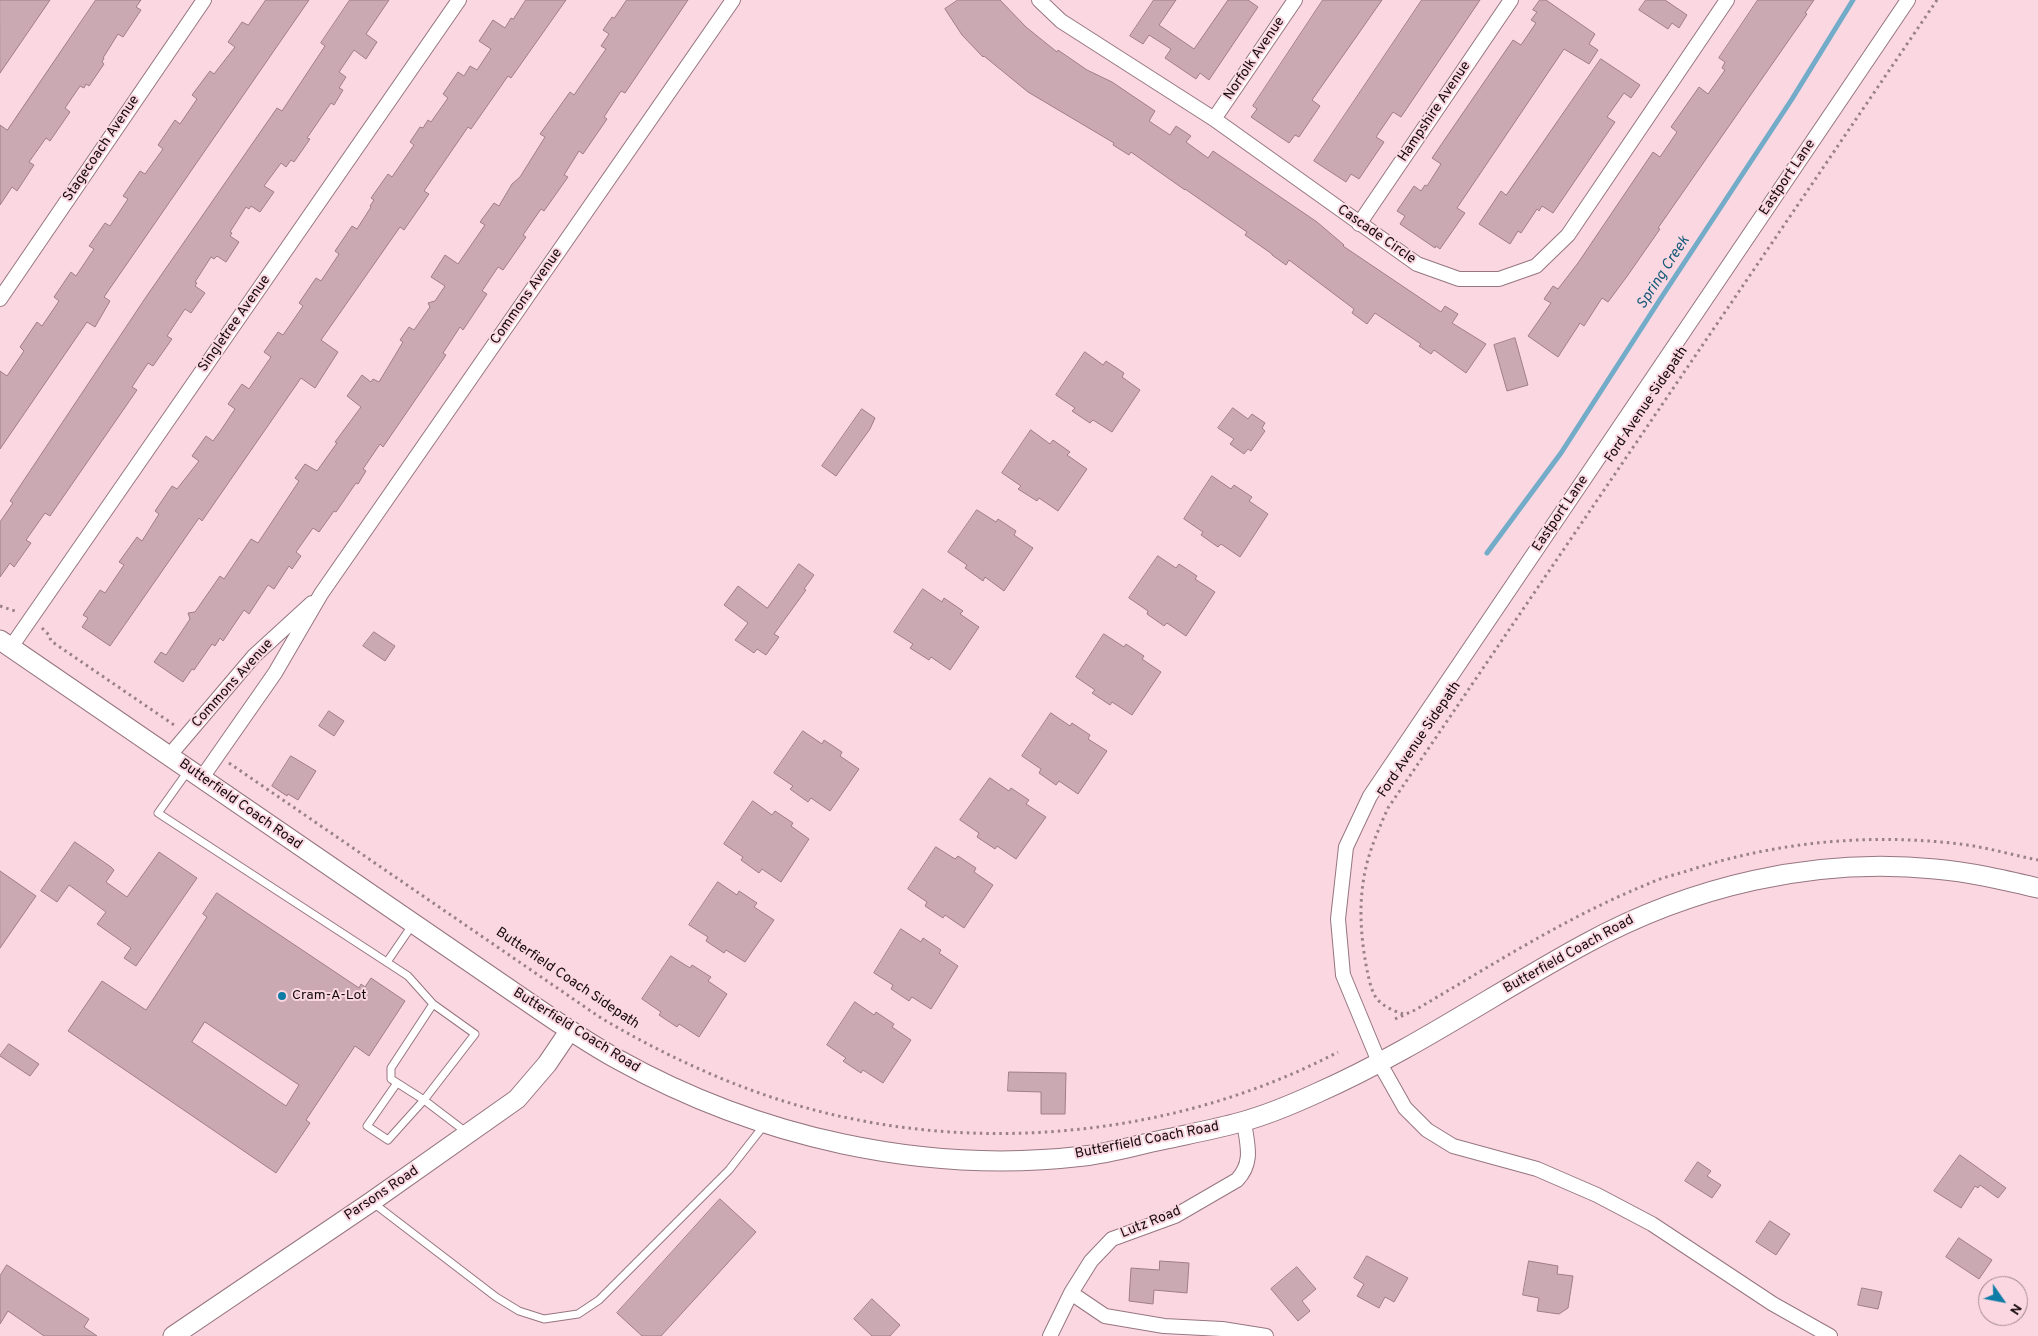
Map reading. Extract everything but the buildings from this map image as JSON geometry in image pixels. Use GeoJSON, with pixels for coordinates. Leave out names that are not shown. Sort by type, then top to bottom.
{"type":"FeatureCollection","features":[{"type":"Feature","properties":{"kind":"main road","name":"Butterfield Coach Road"},"geometry":{"type":"LineString","coordinates":[[5,643],[413,924],[570,1030],[615,1058],[660,1082],[739,1116],[822,1139],[884,1152],[922,1157],[1004,1161],[1086,1156],[1244,1122],[1317,1093],[1379,1062],[1585,944],[1640,916],[1695,895],[1730,886],[1814,870],[1874,866],[1934,869],[1993,878],[2038,888]]}},
{"type":"Feature","properties":{"kind":"main road","name":"Parsons Road"},"geometry":{"type":"LineString","coordinates":[[173,1336],[371,1202],[517,1099],[547,1064],[570,1030]]}},
{"type":"Feature","properties":{"kind":"street","name":"Stagecoach Avenue"},"geometry":{"type":"LineString","coordinates":[[0,298],[204,0]]}},
{"type":"Feature","properties":{"kind":"street","name":"Singletree Avenue"},"geometry":{"type":"LineString","coordinates":[[5,643],[459,0]]}},
{"type":"Feature","properties":{"kind":"street","name":"Commons Avenue"},"geometry":{"type":"LineString","coordinates":[[195,775],[275,673],[321,594],[733,0]]}},
{"type":"Feature","properties":{"kind":"street","name":"Cascade Circle"},"geometry":{"type":"LineString","coordinates":[[1039,0],[1061,21],[1214,119],[1416,264],[1459,278],[1498,279],[1536,266],[1568,235],[1727,0]]}},
{"type":"Feature","properties":{"kind":"street","name":"Norfolk Avenue"},"geometry":{"type":"LineString","coordinates":[[1214,119],[1295,0]]}},
{"type":"Feature","properties":{"kind":"street","name":"Hampshire Avenue"},"geometry":{"type":"LineString","coordinates":[[1360,224],[1511,0]]}},
{"type":"Feature","properties":{"kind":"street","name":"Eastport Lane"},"geometry":{"type":"LineString","coordinates":[[1379,1062],[1343,975],[1338,918],[1346,848],[1370,796],[1908,0]]}},
{"type":"Feature","properties":{"kind":"street","name":"Commons Avenue"},"geometry":{"type":"LineString","coordinates":[[169,756],[254,656],[321,594]]}},
{"type":"Feature","properties":{"kind":"street"},"geometry":{"type":"LineString","coordinates":[[1379,1062],[1405,1108],[1427,1130],[1453,1146],[1537,1169],[1597,1194],[1652,1224],[1773,1304],[1830,1336]]}},
{"type":"Feature","properties":{"kind":"street","name":"Lutz Road"},"geometry":{"type":"LineString","coordinates":[[1050,1336],[1071,1293],[1091,1261],[1112,1239],[1175,1216],[1237,1180],[1244,1172],[1248,1161],[1244,1122]]}},
{"type":"Feature","properties":{"kind":"street"},"geometry":{"type":"LineString","coordinates":[[1071,1293],[1105,1316],[1164,1326],[1222,1329],[1266,1336]]}},
{"type":"Feature","properties":{"kind":"lane"},"geometry":{"type":"LineString","coordinates":[[195,775],[158,813],[408,976],[433,1004],[475,1034],[424,1100],[388,1140],[367,1126],[397,1083]]}},
{"type":"Feature","properties":{"kind":"lane"},"geometry":{"type":"LineString","coordinates":[[387,962],[413,924]]}},
{"type":"Feature","properties":{"kind":"lane"},"geometry":{"type":"LineString","coordinates":[[433,1004],[391,1068],[391,1079],[424,1100],[468,1134]]}},
{"type":"Feature","properties":{"kind":"lane"},"geometry":{"type":"LineString","coordinates":[[371,1202],[496,1297],[519,1311],[544,1319],[578,1314],[599,1300],[729,1170],[765,1124]]}},
{"type":"Feature","properties":{"kind":"path","name":"Ford Avenue Sidepath"},"geometry":{"type":"LineString","coordinates":[[1403,1014],[1383,1004],[1376,997],[1371,985],[1363,948],[1361,923],[1361,904],[1367,863],[1376,834],[1388,808],[1938,0]]}},
{"type":"Feature","properties":{"kind":"path"},"geometry":{"type":"LineString","coordinates":[[0,606],[15,610]]}},
{"type":"Feature","properties":{"kind":"path"},"geometry":{"type":"LineString","coordinates":[[45,630],[51,642],[177,727]]}},
{"type":"Feature","properties":{"kind":"path","name":"Butterfield Coach Sidepath"},"geometry":{"type":"LineString","coordinates":[[229,763],[609,1023],[641,1042],[705,1072],[769,1096],[816,1110],[892,1125],[942,1131],[1008,1133],[1069,1130],[1140,1119],[1204,1105],[1250,1090],[1301,1070],[1338,1052]]}},
{"type":"Feature","properties":{"kind":"waterway","name":"Spring Creek"},"geometry":{"type":"LineString","coordinates":[[1487,553],[1561,453],[1792,99],[1853,0]]}},
{"type":"Feature","properties":{"kind":"place","name":"Cram-A-Lot"},"geometry":{"type":"Point","coordinates":[282,996]}}]}
